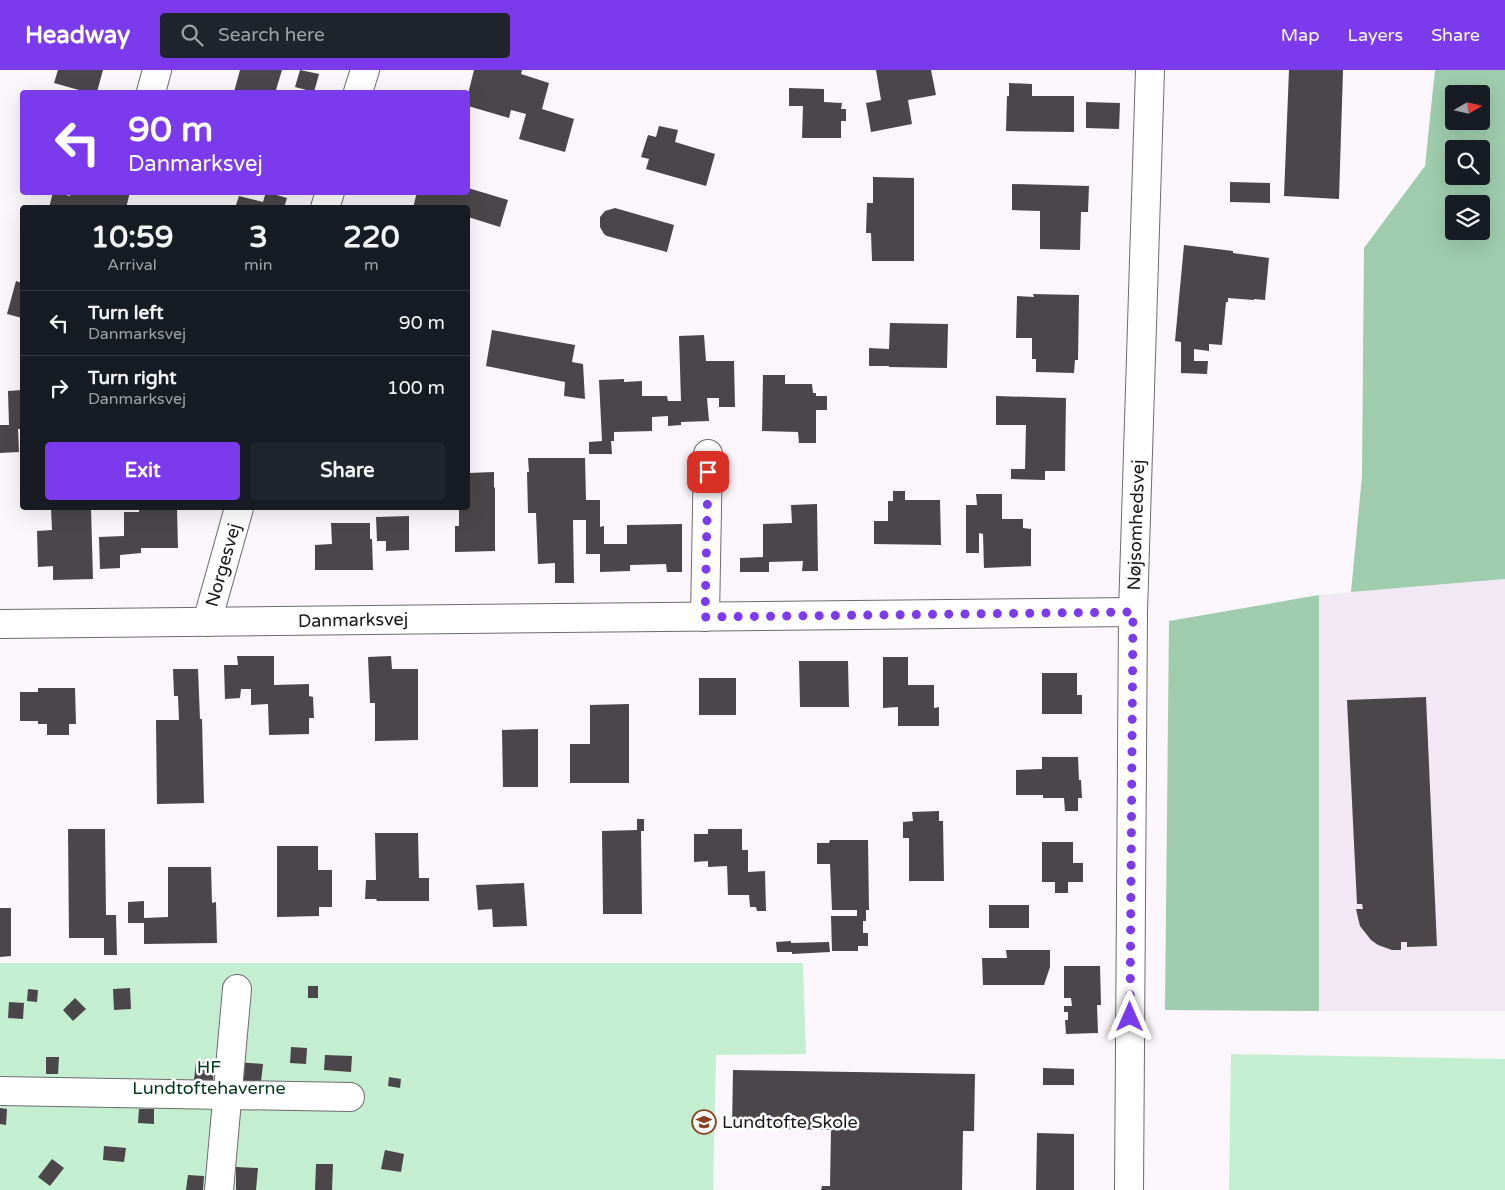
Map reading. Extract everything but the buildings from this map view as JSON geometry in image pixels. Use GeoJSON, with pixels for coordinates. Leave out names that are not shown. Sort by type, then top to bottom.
{"type":"FeatureCollection","features":[{"type":"Feature","properties":{"kind":"street"},"geometry":{"type":"LineString","coordinates":[[153,90],[158,70]]}},
{"type":"Feature","properties":{"kind":"street","name":"Nøjsomhedsvej"},"geometry":{"type":"LineString","coordinates":[[1129,1190],[1133,612],[1150,70]]}},
{"type":"Feature","properties":{"kind":"street"},"geometry":{"type":"LineString","coordinates":[[705,617],[708,454]]}},
{"type":"Feature","properties":{"kind":"street","name":"Norgesvej"},"geometry":{"type":"LineString","coordinates":[[207,622],[239,510]]}},
{"type":"Feature","properties":{"kind":"street","name":"Danmarksvej"},"geometry":{"type":"LineString","coordinates":[[0,624],[1133,612]]}},
{"type":"Feature","properties":{"kind":"street"},"geometry":{"type":"LineString","coordinates":[[219,1190],[237,989]]}},
{"type":"Feature","properties":{"kind":"street"},"geometry":{"type":"LineString","coordinates":[[0,1091],[350,1097]]}},
{"type":"Feature","properties":{"kind":"shaded area"},"geometry":{"type":"Polygon","coordinates":[[[1505,579],[1505,1011],[1319,1011],[1319,595],[1505,579]]]}},
{"type":"Feature","properties":{"kind":"green space"},"geometry":{"type":"Polygon","coordinates":[[[1435,70],[1505,70],[1505,579],[1351,592],[1362,476],[1364,248],[1425,166],[1435,70]]]}},
{"type":"Feature","properties":{"kind":"green space"},"geometry":{"type":"Polygon","coordinates":[[[1319,595],[1319,1011],[1165,1010],[1169,621],[1319,595]]]}},
{"type":"Feature","properties":{"kind":"green space","name":"HF Lundtoftehaverne"},"geometry":{"type":"Polygon","coordinates":[[[0,963],[803,963],[806,1054],[716,1055],[713,1190],[0,1190],[0,963]]]}},
{"type":"Feature","properties":{"kind":"green space"},"geometry":{"type":"Polygon","coordinates":[[[1231,1054],[1505,1059],[1505,1190],[1229,1190],[1231,1054]]]}},
{"type":"Feature","properties":{"kind":"place","name":"Lundtofte Skole"},"geometry":{"type":"Point","coordinates":[704,1122]}},
{"type":"Feature","properties":{"kind":"route"},"geometry":{"type":"LineString","coordinates":[[708,472],[705,617],[1133,612],[1130,1017]]}}]}
